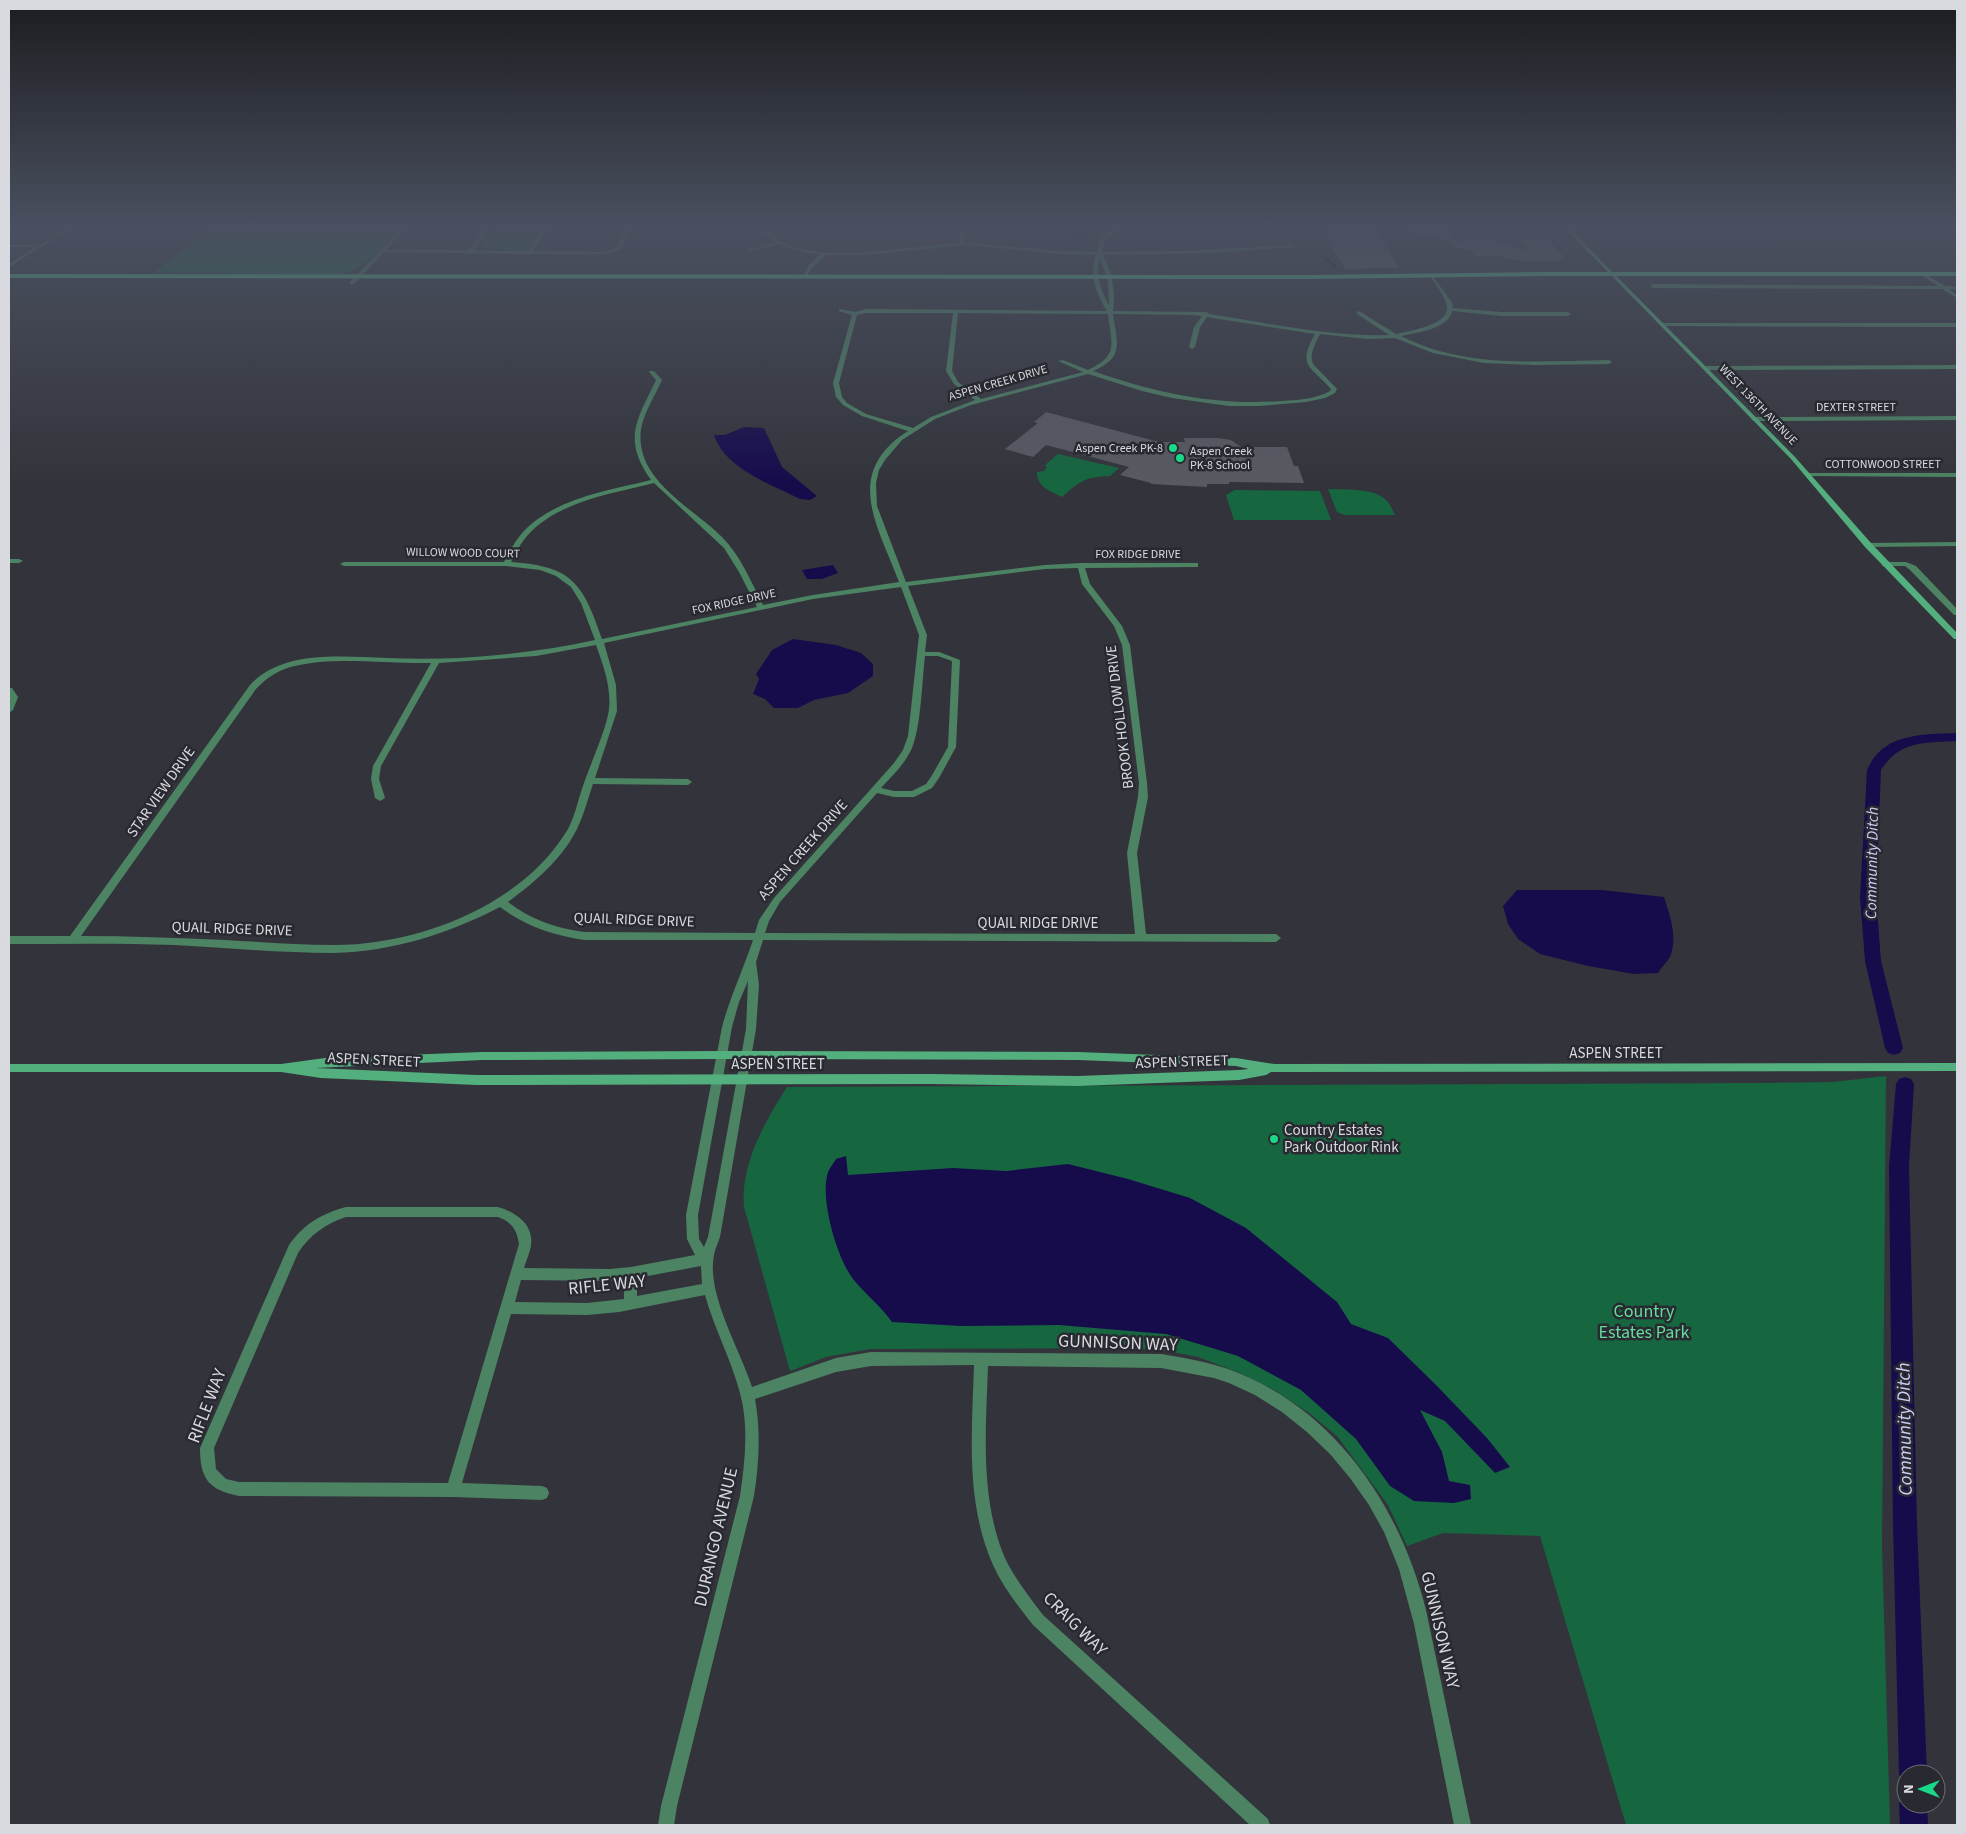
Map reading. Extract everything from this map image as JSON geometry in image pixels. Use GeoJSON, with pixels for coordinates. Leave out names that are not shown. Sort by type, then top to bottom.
{"type":"FeatureCollection","features":[{"type":"Feature","properties":{"kind":"street"},"geometry":{"type":"LineString","coordinates":[[847,312],[855,314],[864,312]]}},
{"type":"Feature","properties":{"kind":"street"},"geometry":{"type":"LineString","coordinates":[[919,312],[1207,314],[1350,336],[1395,336],[1432,327],[1445,320],[1450,312]]}},
{"type":"Feature","properties":{"kind":"street"},"geometry":{"type":"LineString","coordinates":[[956,312],[949,371],[956,383],[980,401]]}},
{"type":"Feature","properties":{"kind":"street","name":"ASPEN CREEK DRIVE"},"geometry":{"type":"LineString","coordinates":[[722,1055],[726,1027],[734,1002],[751,962],[764,920],[777,900],[897,765],[907,750],[912,736],[922,654],[921,629],[874,506],[872,483],[882,459],[890,449],[912,430],[949,411],[1087,372],[1106,361],[1116,344],[1110,312]]}},
{"type":"Feature","properties":{"kind":"street"},"geometry":{"type":"LineString","coordinates":[[1477,312],[1502,314],[1568,314]]}},
{"type":"Feature","properties":{"kind":"street","name":"WEST 136TH AVENUE"},"geometry":{"type":"LineString","coordinates":[[1651,312],[1808,475],[1885,564],[1957,637]]}},
{"type":"Feature","properties":{"kind":"street"},"geometry":{"type":"LineString","coordinates":[[1359,313],[1395,336],[1424,349],[1471,359],[1504,362],[1609,362]]}},
{"type":"Feature","properties":{"kind":"street"},"geometry":{"type":"LineString","coordinates":[[855,314],[836,383],[839,397],[845,404],[864,415],[912,430]]}},
{"type":"Feature","properties":{"kind":"street"},"geometry":{"type":"LineString","coordinates":[[1192,347],[1193,335],[1207,314]]}},
{"type":"Feature","properties":{"kind":"street"},"geometry":{"type":"LineString","coordinates":[[1664,325],[1957,325]]}},
{"type":"Feature","properties":{"kind":"street"},"geometry":{"type":"LineString","coordinates":[[1060,361],[1146,392],[1205,403],[1269,404],[1325,396],[1333,392],[1334,389],[1311,366],[1308,354],[1319,332]]}},
{"type":"Feature","properties":{"kind":"street"},"geometry":{"type":"LineString","coordinates":[[1706,368],[1957,367]]}},
{"type":"Feature","properties":{"kind":"street"},"geometry":{"type":"LineString","coordinates":[[652,372],[659,380],[640,421],[638,442],[644,466],[655,481],[719,538],[729,550],[761,608]]}},
{"type":"Feature","properties":{"kind":"street","name":"DEXTER STREET"},"geometry":{"type":"LineString","coordinates":[[1754,419],[1957,418]]}},
{"type":"Feature","properties":{"kind":"street","name":"COTTONWOOD STREET"},"geometry":{"type":"LineString","coordinates":[[1808,475],[1957,475]]}},
{"type":"Feature","properties":{"kind":"street"},"geometry":{"type":"LineString","coordinates":[[506,564],[516,546],[528,532],[550,515],[594,497],[655,481]]}},
{"type":"Feature","properties":{"kind":"street"},"geometry":{"type":"LineString","coordinates":[[1868,545],[1957,544]]}},
{"type":"Feature","properties":{"kind":"street"},"geometry":{"type":"LineString","coordinates":[[9,561],[19,561]]}},
{"type":"Feature","properties":{"kind":"street","name":"WILLOW WOOD COURT"},"geometry":{"type":"LineString","coordinates":[[344,564],[506,564],[543,569],[562,576],[582,594],[611,682],[614,698],[612,715],[573,828],[563,844],[536,875],[501,902]]}},
{"type":"Feature","properties":{"kind":"street"},"geometry":{"type":"LineString","coordinates":[[1885,564],[1906,564],[1913,568],[1957,613]]}},
{"type":"Feature","properties":{"kind":"street","name":"FOX RIDGE DRIVE"},"geometry":{"type":"LineString","coordinates":[[279,668],[310,661],[436,662],[516,657],[598,643],[832,594],[1008,570],[1081,565],[1195,565]]}},
{"type":"Feature","properties":{"kind":"street","name":"BROOK HOLLOW DRIVE"},"geometry":{"type":"LineString","coordinates":[[1081,565],[1086,584],[1118,626],[1126,645],[1143,783],[1143,797],[1132,853],[1140,938]]}},
{"type":"Feature","properties":{"kind":"street"},"geometry":{"type":"LineString","coordinates":[[876,790],[906,795],[922,791],[935,778],[952,747],[956,660],[949,657],[922,654]]}},
{"type":"Feature","properties":{"kind":"street"},"geometry":{"type":"LineString","coordinates":[[270,661],[279,668]]}},
{"type":"Feature","properties":{"kind":"street"},"geometry":{"type":"LineString","coordinates":[[380,798],[375,779],[377,766],[436,662]]}},
{"type":"Feature","properties":{"kind":"street","name":"STAR VIEW DRIVE"},"geometry":{"type":"LineString","coordinates":[[73,940],[253,687],[268,674],[279,668]]}},
{"type":"Feature","properties":{"kind":"street"},"geometry":{"type":"LineString","coordinates":[[9,690],[14,697],[9,710]]}},
{"type":"Feature","properties":{"kind":"street"},"geometry":{"type":"LineString","coordinates":[[590,781],[688,782]]}},
{"type":"Feature","properties":{"kind":"street","name":"QUAIL RIDGE DRIVE"},"geometry":{"type":"LineString","coordinates":[[9,940],[138,940],[335,949],[366,947],[423,936],[477,915],[501,902],[526,920],[563,933],[584,936],[1276,938]]}},
{"type":"Feature","properties":{"kind":"street","name":"ASPEN CREEK DRIVE"},"geometry":{"type":"LineString","coordinates":[[746,1056],[754,998],[751,962]]}},
{"type":"Feature","properties":{"kind":"street"},"geometry":{"type":"LineString","coordinates":[[707,1259],[697,1250],[692,1240],[692,1215],[722,1055]]}},
{"type":"Feature","properties":{"kind":"street","name":"ASPEN STREET"},"geometry":{"type":"LineString","coordinates":[[281,1068],[324,1062],[482,1056],[722,1055],[1078,1056],[1236,1062],[1274,1068],[1957,1067]]}},
{"type":"Feature","properties":{"kind":"street","name":"DURANGO AVENUE"},"geometry":{"type":"LineString","coordinates":[[666,1825],[669,1806],[748,1496],[753,1457],[752,1425],[747,1395],[710,1288],[707,1259],[714,1237],[746,1056]]}},
{"type":"Feature","properties":{"kind":"street","name":"ASPEN STREET"},"geometry":{"type":"LineString","coordinates":[[9,1068],[281,1068],[321,1073],[476,1080],[1078,1081],[1239,1075],[1274,1068]]}},
{"type":"Feature","properties":{"kind":"street","name":"RIFLE WAY"},"geometry":{"type":"LineString","coordinates":[[346,1212],[498,1212],[510,1216],[519,1223],[524,1232],[526,1244],[507,1308],[454,1490],[238,1489],[225,1487],[212,1478],[206,1465],[207,1448],[294,1249],[302,1235],[314,1224],[329,1216],[346,1212]]}},
{"type":"Feature","properties":{"kind":"street","name":"RIFLE WAY"},"geometry":{"type":"LineString","coordinates":[[517,1274],[631,1274],[707,1259]]}},
{"type":"Feature","properties":{"kind":"street"},"geometry":{"type":"LineString","coordinates":[[630,1304],[631,1274]]}},
{"type":"Feature","properties":{"kind":"street","name":"RIFLE WAY"},"geometry":{"type":"LineString","coordinates":[[507,1308],[587,1309],[630,1304],[710,1288]]}},
{"type":"Feature","properties":{"kind":"street","name":"GUNNISON WAY"},"geometry":{"type":"LineString","coordinates":[[747,1395],[836,1365],[872,1360],[981,1359],[1161,1360],[1197,1366],[1232,1377],[1265,1394],[1294,1412],[1328,1441],[1358,1476],[1384,1516],[1402,1556],[1415,1593],[1463,1825]]}},
{"type":"Feature","properties":{"kind":"street","name":"CRAIG WAY"},"geometry":{"type":"LineString","coordinates":[[981,1359],[980,1487],[983,1510],[995,1552],[1013,1587],[1038,1620],[1262,1825]]}},
{"type":"Feature","properties":{"kind":"street"},"geometry":{"type":"LineString","coordinates":[[454,1490],[542,1493]]}},
{"type":"Feature","properties":{"kind":"green space"},"geometry":{"type":"Polygon","coordinates":[[[1058,454],[1119,468],[1110,476],[1094,477],[1083,481],[1062,497],[1042,485],[1037,472],[1044,471],[1047,467],[1045,465],[1058,454]]]}},
{"type":"Feature","properties":{"kind":"green space"},"geometry":{"type":"Polygon","coordinates":[[[1328,489],[1359,490],[1375,493],[1387,501],[1395,515],[1345,515],[1337,512],[1328,489]]]}},
{"type":"Feature","properties":{"kind":"green space"},"geometry":{"type":"Polygon","coordinates":[[[1235,490],[1320,491],[1331,520],[1234,520],[1226,495],[1235,490]]]}},
{"type":"Feature","properties":{"kind":"green space","name":"Country Estates Park"},"geometry":{"type":"Polygon","coordinates":[[[1886,1076],[1882,1546],[1890,1825],[1626,1825],[1540,1536],[1443,1533],[1407,1546],[1388,1505],[1337,1436],[1309,1413],[1276,1391],[1240,1373],[1198,1357],[1162,1350],[1115,1348],[870,1349],[826,1357],[790,1371],[744,1207],[746,1175],[750,1159],[770,1114],[787,1087],[1756,1083],[1833,1082],[1886,1076]]]}},
{"type":"Feature","properties":{"kind":"shaded area"},"geometry":{"type":"Polygon","coordinates":[[[744,427],[764,428],[782,467],[817,496],[810,500],[800,499],[750,474],[728,457],[714,435],[725,435],[744,427]]]}},
{"type":"Feature","properties":{"kind":"shaded area"},"geometry":{"type":"Polygon","coordinates":[[[833,565],[838,573],[822,579],[807,579],[802,570],[833,565]]]}},
{"type":"Feature","properties":{"kind":"shaded area"},"geometry":{"type":"Polygon","coordinates":[[[793,639],[836,645],[861,653],[873,664],[873,676],[848,693],[814,700],[798,708],[774,708],[765,699],[753,694],[759,679],[756,674],[772,650],[793,639]]]}},
{"type":"Feature","properties":{"kind":"shaded area"},"geometry":{"type":"Polygon","coordinates":[[[1517,890],[1602,890],[1664,897],[1671,919],[1673,934],[1670,957],[1658,973],[1634,974],[1588,966],[1540,954],[1518,939],[1508,924],[1503,906],[1517,890]]]}},
{"type":"Feature","properties":{"kind":"shaded area"},"geometry":{"type":"Polygon","coordinates":[[[846,1156],[848,1175],[953,1168],[1006,1171],[1068,1164],[1128,1179],[1190,1198],[1246,1228],[1337,1302],[1351,1324],[1388,1338],[1487,1438],[1510,1467],[1495,1473],[1445,1421],[1420,1410],[1442,1452],[1449,1481],[1470,1485],[1471,1499],[1454,1503],[1414,1501],[1390,1486],[1356,1439],[1301,1390],[1238,1356],[1166,1334],[1059,1325],[961,1326],[892,1322],[853,1279],[841,1258],[836,1244],[826,1200],[827,1176],[829,1169],[836,1159],[846,1156]]]}},
{"type":"Feature","properties":{"kind":"building","name":"Aspen Creek PK-8"},"geometry":{"type":"Polygon","coordinates":[[[1046,412],[1159,442],[1185,442],[1184,438],[1218,438],[1231,440],[1241,447],[1287,447],[1294,466],[1298,466],[1304,483],[1229,482],[1229,484],[1207,484],[1207,487],[1151,484],[1120,475],[1129,467],[1046,445],[1033,457],[1005,449],[1038,423],[1034,422],[1046,412]]]}},
{"type":"Feature","properties":{"kind":"waterway","name":"Community Ditch"},"geometry":{"type":"LineString","coordinates":[[1894,1048],[1873,961],[1868,897],[1874,770],[1889,750],[1907,742],[1957,737]]}},
{"type":"Feature","properties":{"kind":"waterway","name":"Community Ditch"},"geometry":{"type":"LineString","coordinates":[[1905,1084],[1899,1167],[1905,1524],[1913,1764]]}},
{"type":"Feature","properties":{"kind":"waterway","name":"Community Ditch"},"geometry":{"type":"LineString","coordinates":[[1913,1814],[1914,1825]]}},
{"type":"Feature","properties":{"kind":"place","name":"Aspen Creek PK-8"},"geometry":{"type":"Point","coordinates":[1173,448]}},
{"type":"Feature","properties":{"kind":"place","name":"Aspen Creek PK-8 School"},"geometry":{"type":"Point","coordinates":[1180,458]}},
{"type":"Feature","properties":{"kind":"place","name":"Country Estates Park Outdoor Rink"},"geometry":{"type":"Point","coordinates":[1274,1139]}}]}
